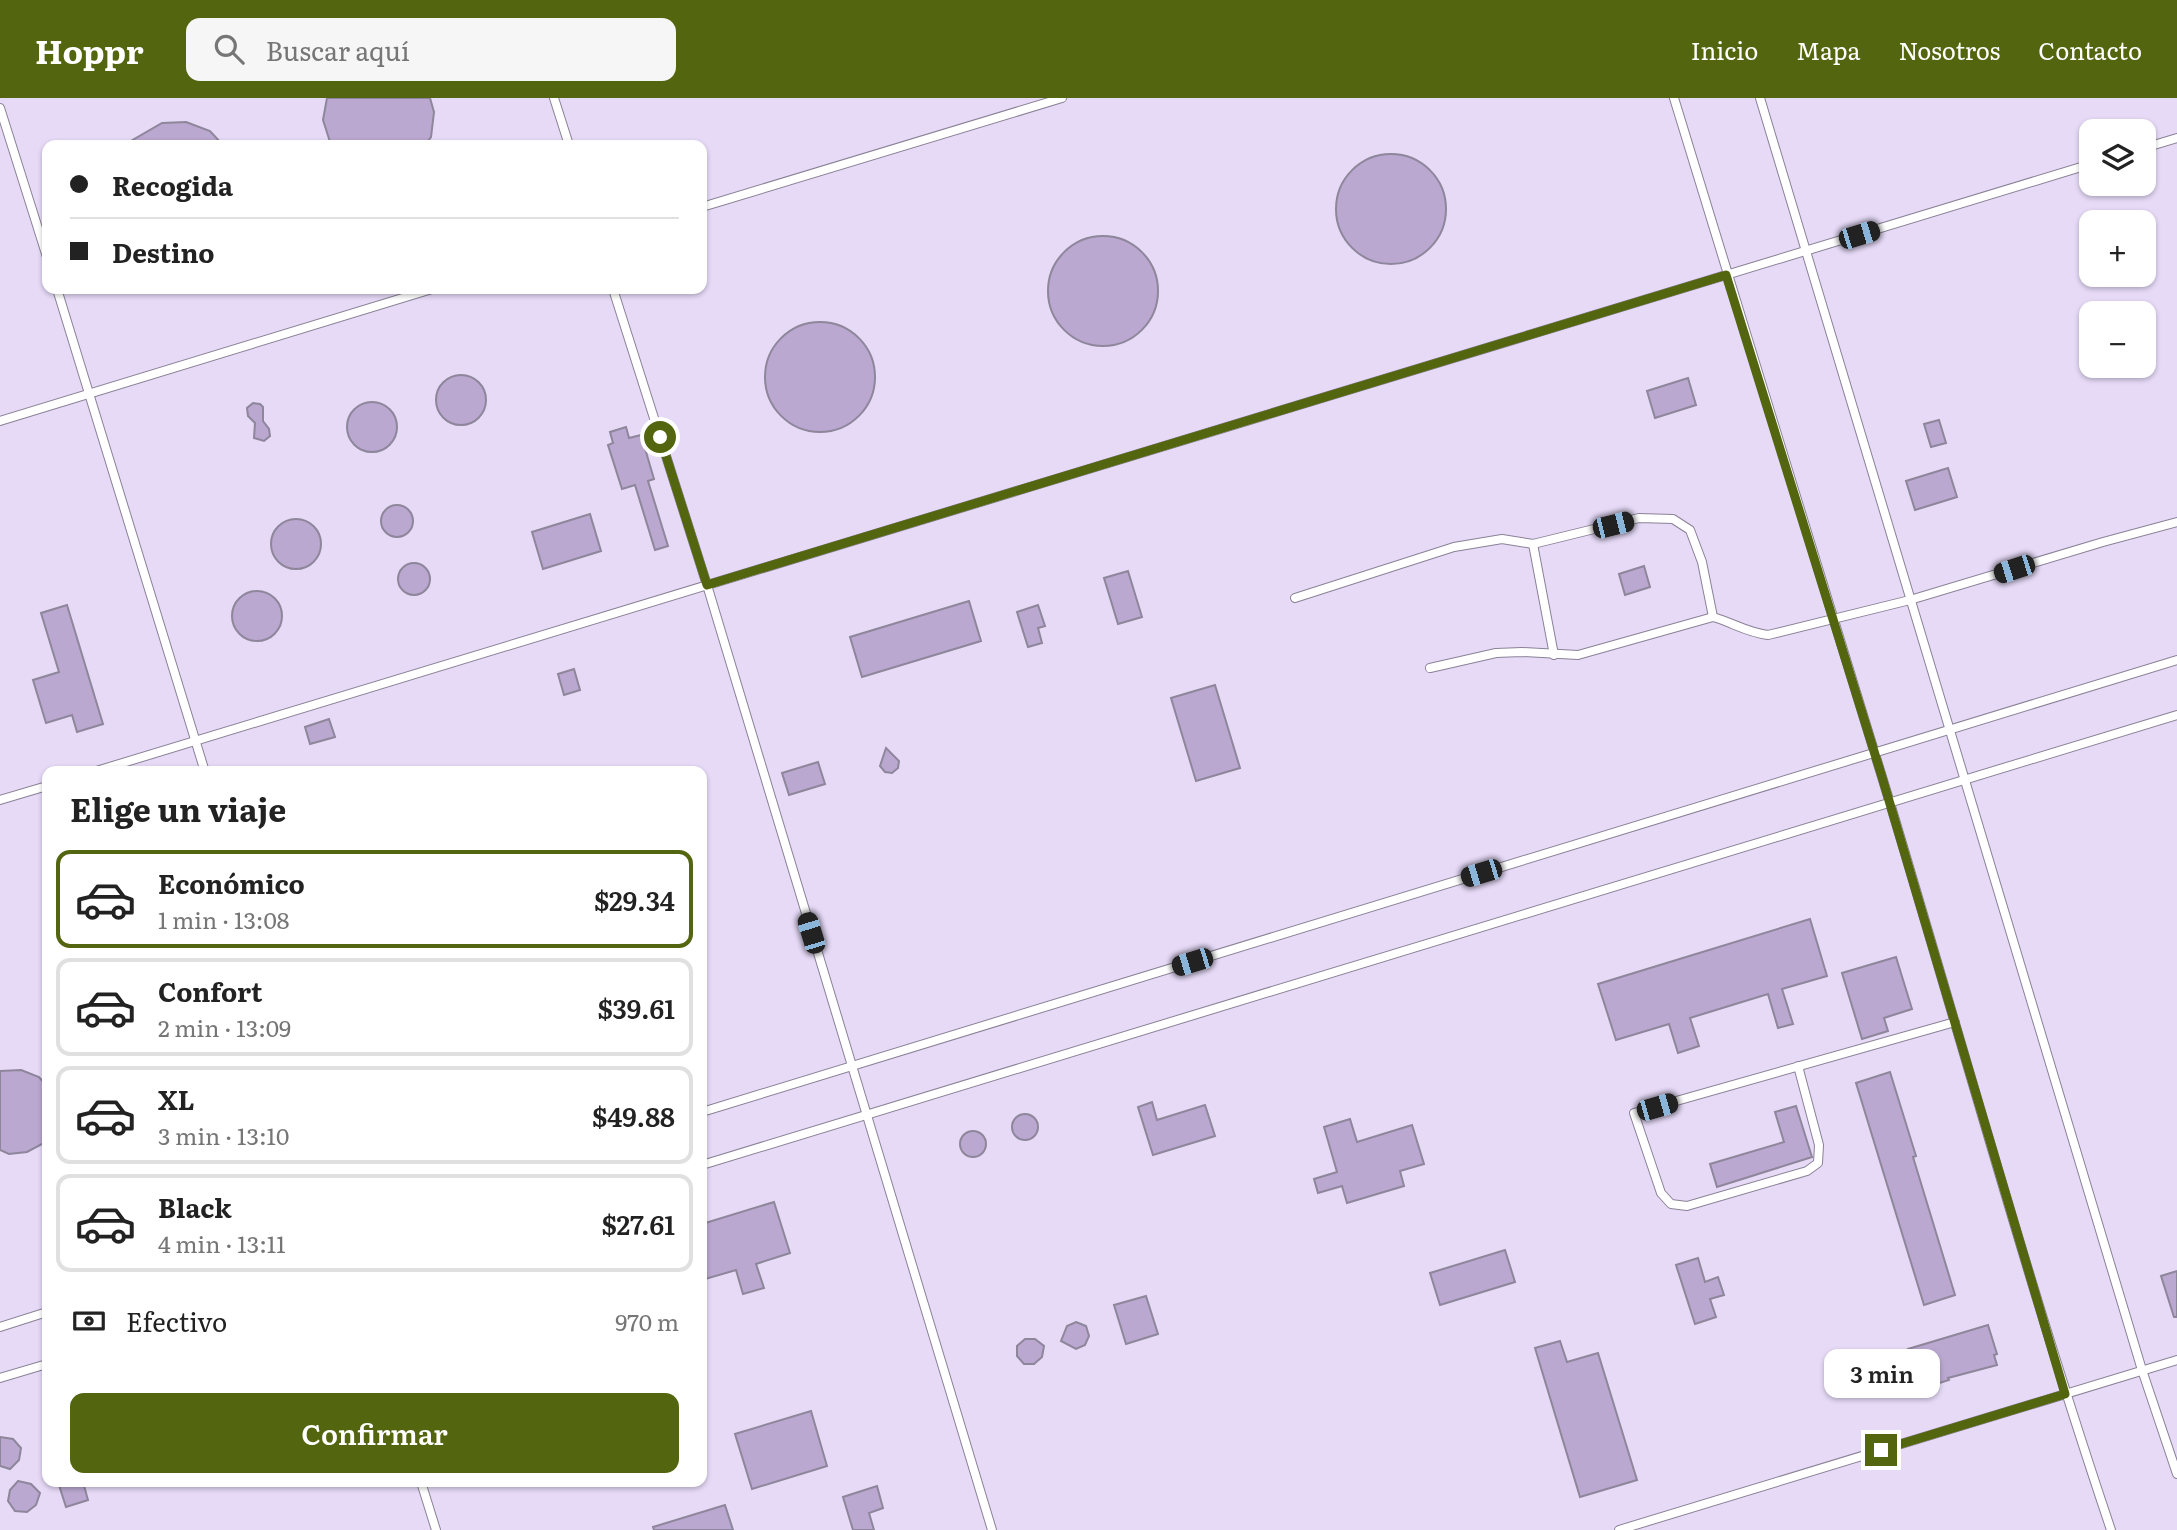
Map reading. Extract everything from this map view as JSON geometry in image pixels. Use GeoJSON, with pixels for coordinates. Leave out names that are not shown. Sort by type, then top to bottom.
{"type":"FeatureCollection","features":[{"type":"Feature","properties":{"kind":"lane"},"geometry":{"type":"LineString","coordinates":[[554,98],[567,140]]}},
{"type":"Feature","properties":{"kind":"lane"},"geometry":{"type":"LineString","coordinates":[[707,205],[1062,98]]}},
{"type":"Feature","properties":{"kind":"lane"},"geometry":{"type":"LineString","coordinates":[[1674,98],[1726,275],[1890,802],[2065,1394],[2111,1530]]}},
{"type":"Feature","properties":{"kind":"lane"},"geometry":{"type":"LineString","coordinates":[[1760,98],[1948,730],[2142,1370],[2177,1474]]}},
{"type":"Feature","properties":{"kind":"lane"},"geometry":{"type":"LineString","coordinates":[[0,108],[42,241]]}},
{"type":"Feature","properties":{"kind":"lane"},"geometry":{"type":"LineString","coordinates":[[2156,144],[2177,138]]}},
{"type":"Feature","properties":{"kind":"lane"},"geometry":{"type":"LineString","coordinates":[[113,766],[2079,168]]}},
{"type":"Feature","properties":{"kind":"lane"},"geometry":{"type":"LineString","coordinates":[[59,294],[203,766]]}},
{"type":"Feature","properties":{"kind":"lane"},"geometry":{"type":"LineString","coordinates":[[0,421],[416,294]]}},
{"type":"Feature","properties":{"kind":"lane"},"geometry":{"type":"LineString","coordinates":[[615,294],[707,585],[992,1530]]}},
{"type":"Feature","properties":{"kind":"lane"},"geometry":{"type":"LineString","coordinates":[[1295,598],[1454,547],[1502,540],[1533,544],[1639,518],[1673,519],[1690,530],[1702,562],[1713,617]]}},
{"type":"Feature","properties":{"kind":"lane"},"geometry":{"type":"LineString","coordinates":[[1430,668],[1496,653],[1578,655],[1713,617],[1729,621],[1747,632],[1768,635],[1910,600],[2177,522]]}},
{"type":"Feature","properties":{"kind":"lane"},"geometry":{"type":"LineString","coordinates":[[1533,544],[1554,655]]}},
{"type":"Feature","properties":{"kind":"lane"},"geometry":{"type":"LineString","coordinates":[[707,1110],[2177,660]]}},
{"type":"Feature","properties":{"kind":"lane"},"geometry":{"type":"LineString","coordinates":[[707,1163],[2177,715]]}},
{"type":"Feature","properties":{"kind":"lane"},"geometry":{"type":"LineString","coordinates":[[0,800],[42,787]]}},
{"type":"Feature","properties":{"kind":"lane"},"geometry":{"type":"LineString","coordinates":[[1798,1066],[1819,1145],[1818,1163],[1807,1171],[1687,1206],[1671,1204],[1661,1193],[1634,1113],[1798,1066],[1955,1022]]}},
{"type":"Feature","properties":{"kind":"lane"},"geometry":{"type":"LineString","coordinates":[[0,1327],[42,1314]]}},
{"type":"Feature","properties":{"kind":"lane"},"geometry":{"type":"LineString","coordinates":[[1619,1530],[2177,1360]]}},
{"type":"Feature","properties":{"kind":"lane"},"geometry":{"type":"LineString","coordinates":[[0,1378],[42,1365]]}},
{"type":"Feature","properties":{"kind":"lane"},"geometry":{"type":"LineString","coordinates":[[423,1487],[436,1530]]}},
{"type":"Feature","properties":{"kind":"shaded area"},"geometry":{"type":"Polygon","coordinates":[[[0,98],[2177,98],[2177,1530],[0,1530],[0,98]]]}},
{"type":"Feature","properties":{"kind":"building"},"geometry":{"type":"Polygon","coordinates":[[[327,98],[430,98],[434,112],[429,140],[329,140],[323,120],[327,98]]]}},
{"type":"Feature","properties":{"kind":"building"},"geometry":{"type":"Polygon","coordinates":[[[186,122],[210,131],[218,140],[133,140],[162,123],[186,122]]]}},
{"type":"Feature","properties":{"kind":"building"},"geometry":{"type":"Polygon","coordinates":[[[1391,154],[1412,158],[1430,170],[1442,188],[1446,209],[1442,230],[1430,248],[1412,260],[1391,264],[1370,260],[1352,248],[1340,230],[1336,209],[1340,188],[1352,170],[1370,158],[1391,154]]]}},
{"type":"Feature","properties":{"kind":"building"},"geometry":{"type":"Polygon","coordinates":[[[1103,236],[1124,240],[1142,252],[1154,270],[1158,291],[1154,312],[1142,330],[1124,342],[1103,346],[1082,342],[1064,330],[1052,312],[1048,291],[1052,270],[1064,252],[1082,240],[1103,236]]]}},
{"type":"Feature","properties":{"kind":"building"},"geometry":{"type":"Polygon","coordinates":[[[820,322],[841,326],[859,338],[871,356],[875,377],[871,398],[859,416],[841,428],[820,432],[799,428],[781,416],[769,398],[765,377],[769,356],[781,338],[799,326],[820,322]]]}},
{"type":"Feature","properties":{"kind":"building"},"geometry":{"type":"Polygon","coordinates":[[[461,375],[479,382],[486,400],[479,418],[461,425],[443,418],[436,400],[443,382],[461,375]]]}},
{"type":"Feature","properties":{"kind":"building"},"geometry":{"type":"Polygon","coordinates":[[[1688,378],[1696,405],[1655,418],[1647,391],[1688,378]]]}},
{"type":"Feature","properties":{"kind":"building"},"geometry":{"type":"Polygon","coordinates":[[[372,402],[390,409],[397,427],[390,445],[372,452],[354,445],[347,427],[354,409],[372,402]]]}},
{"type":"Feature","properties":{"kind":"building"},"geometry":{"type":"Polygon","coordinates":[[[253,403],[263,407],[263,421],[270,436],[264,441],[254,438],[255,423],[248,416],[247,408],[253,403]]]}},
{"type":"Feature","properties":{"kind":"building"},"geometry":{"type":"Polygon","coordinates":[[[1939,420],[1946,443],[1931,447],[1924,424],[1939,420]]]}},
{"type":"Feature","properties":{"kind":"building"},"geometry":{"type":"Polygon","coordinates":[[[626,427],[629,438],[641,435],[654,479],[648,481],[668,546],[655,550],[635,485],[622,489],[608,445],[613,443],[610,432],[626,427]]]}},
{"type":"Feature","properties":{"kind":"building"},"geometry":{"type":"Polygon","coordinates":[[[1948,468],[1957,497],[1915,510],[1906,481],[1948,468]]]}},
{"type":"Feature","properties":{"kind":"building"},"geometry":{"type":"Polygon","coordinates":[[[397,505],[408,510],[413,521],[408,532],[397,537],[386,532],[381,521],[386,510],[397,505]]]}},
{"type":"Feature","properties":{"kind":"building"},"geometry":{"type":"Polygon","coordinates":[[[590,514],[601,551],[543,569],[532,532],[590,514]]]}},
{"type":"Feature","properties":{"kind":"building"},"geometry":{"type":"Polygon","coordinates":[[[296,519],[314,526],[321,544],[314,562],[296,569],[278,562],[271,544],[278,526],[296,519]]]}},
{"type":"Feature","properties":{"kind":"building"},"geometry":{"type":"Polygon","coordinates":[[[414,563],[425,568],[430,579],[425,590],[414,595],[403,590],[398,579],[403,568],[414,563]]]}},
{"type":"Feature","properties":{"kind":"building"},"geometry":{"type":"Polygon","coordinates":[[[1644,566],[1650,587],[1625,595],[1619,574],[1644,566]]]}},
{"type":"Feature","properties":{"kind":"building"},"geometry":{"type":"Polygon","coordinates":[[[1128,571],[1142,617],[1118,624],[1104,578],[1128,571]]]}},
{"type":"Feature","properties":{"kind":"building"},"geometry":{"type":"Polygon","coordinates":[[[257,591],[275,598],[282,616],[275,634],[257,641],[239,634],[232,616],[239,598],[257,591]]]}},
{"type":"Feature","properties":{"kind":"building"},"geometry":{"type":"Polygon","coordinates":[[[969,601],[981,641],[862,677],[850,637],[969,601]]]}},
{"type":"Feature","properties":{"kind":"building"},"geometry":{"type":"Polygon","coordinates":[[[67,605],[103,724],[77,732],[72,715],[46,723],[33,680],[59,672],[41,613],[67,605]]]}},
{"type":"Feature","properties":{"kind":"building"},"geometry":{"type":"Polygon","coordinates":[[[1038,605],[1045,626],[1038,628],[1042,643],[1028,647],[1017,612],[1038,605]]]}},
{"type":"Feature","properties":{"kind":"building"},"geometry":{"type":"Polygon","coordinates":[[[574,669],[580,690],[564,695],[558,674],[574,669]]]}},
{"type":"Feature","properties":{"kind":"building"},"geometry":{"type":"Polygon","coordinates":[[[1215,685],[1240,768],[1196,781],[1171,698],[1215,685]]]}},
{"type":"Feature","properties":{"kind":"building"},"geometry":{"type":"Polygon","coordinates":[[[329,719],[335,737],[310,744],[305,727],[329,719]]]}},
{"type":"Feature","properties":{"kind":"building"},"geometry":{"type":"Polygon","coordinates":[[[886,748],[899,761],[898,768],[892,773],[885,772],[880,766],[886,748]]]}},
{"type":"Feature","properties":{"kind":"building"},"geometry":{"type":"Polygon","coordinates":[[[818,762],[825,784],[789,795],[782,773],[818,762]]]}},
{"type":"Feature","properties":{"kind":"building"},"geometry":{"type":"Polygon","coordinates":[[[1810,919],[1827,976],[1782,989],[1793,1024],[1778,1028],[1768,994],[1690,1018],[1699,1046],[1678,1053],[1669,1024],[1616,1040],[1598,984],[1810,919]]]}},
{"type":"Feature","properties":{"kind":"building"},"geometry":{"type":"Polygon","coordinates":[[[1896,957],[1912,1009],[1884,1018],[1888,1031],[1862,1039],[1842,973],[1896,957]]]}},
{"type":"Feature","properties":{"kind":"building"},"geometry":{"type":"Polygon","coordinates":[[[21,1070],[42,1080],[42,1144],[27,1152],[9,1154],[0,1150],[0,1071],[21,1070]]]}},
{"type":"Feature","properties":{"kind":"building"},"geometry":{"type":"Polygon","coordinates":[[[1890,1072],[1955,1295],[1924,1305],[1856,1083],[1890,1072]]]}},
{"type":"Feature","properties":{"kind":"building"},"geometry":{"type":"Polygon","coordinates":[[[1152,1102],[1157,1120],[1205,1105],[1215,1136],[1153,1155],[1138,1107],[1152,1102]]]}},
{"type":"Feature","properties":{"kind":"building"},"geometry":{"type":"Polygon","coordinates":[[[1796,1106],[1812,1157],[1717,1187],[1710,1164],[1784,1142],[1775,1112],[1796,1106]]]}},
{"type":"Feature","properties":{"kind":"building"},"geometry":{"type":"Polygon","coordinates":[[[1025,1114],[1034,1118],[1038,1127],[1034,1136],[1025,1140],[1016,1136],[1012,1127],[1016,1118],[1025,1114]]]}},
{"type":"Feature","properties":{"kind":"building"},"geometry":{"type":"Polygon","coordinates":[[[1350,1119],[1357,1142],[1412,1125],[1424,1164],[1400,1171],[1404,1186],[1347,1203],[1342,1186],[1318,1193],[1314,1179],[1337,1172],[1324,1127],[1350,1119]]]}},
{"type":"Feature","properties":{"kind":"building"},"geometry":{"type":"Polygon","coordinates":[[[973,1131],[982,1135],[986,1144],[982,1153],[973,1157],[964,1153],[960,1144],[964,1135],[973,1131]]]}},
{"type":"Feature","properties":{"kind":"building"},"geometry":{"type":"Polygon","coordinates":[[[774,1202],[790,1253],[756,1264],[764,1288],[743,1294],[736,1270],[707,1279],[707,1222],[774,1202]]]}},
{"type":"Feature","properties":{"kind":"building"},"geometry":{"type":"Polygon","coordinates":[[[1505,1250],[1515,1282],[1440,1305],[1430,1273],[1505,1250]]]}},
{"type":"Feature","properties":{"kind":"building"},"geometry":{"type":"Polygon","coordinates":[[[1698,1258],[1705,1282],[1718,1277],[1724,1295],[1710,1299],[1716,1317],[1695,1324],[1676,1265],[1698,1258]]]}},
{"type":"Feature","properties":{"kind":"building"},"geometry":{"type":"Polygon","coordinates":[[[2177,1271],[2177,1317],[2174,1317],[2161,1276],[2177,1271]]]}},
{"type":"Feature","properties":{"kind":"building"},"geometry":{"type":"Polygon","coordinates":[[[1146,1296],[1158,1334],[1126,1344],[1114,1305],[1146,1296]]]}},
{"type":"Feature","properties":{"kind":"building"},"geometry":{"type":"Polygon","coordinates":[[[1076,1322],[1086,1326],[1089,1336],[1085,1345],[1076,1349],[1061,1341],[1067,1326],[1076,1322]]]}},
{"type":"Feature","properties":{"kind":"building"},"geometry":{"type":"Polygon","coordinates":[[[1988,1325],[1997,1354],[1994,1355],[1997,1365],[1948,1378],[1949,1380],[1921,1389],[1908,1349],[1988,1325]]]}},
{"type":"Feature","properties":{"kind":"building"},"geometry":{"type":"Polygon","coordinates":[[[1025,1339],[1035,1339],[1044,1346],[1042,1357],[1034,1364],[1024,1364],[1017,1356],[1017,1346],[1025,1339]]]}},
{"type":"Feature","properties":{"kind":"building"},"geometry":{"type":"Polygon","coordinates":[[[1560,1341],[1567,1362],[1598,1353],[1637,1480],[1580,1497],[1535,1348],[1560,1341]]]}},
{"type":"Feature","properties":{"kind":"building"},"geometry":{"type":"Polygon","coordinates":[[[811,1411],[827,1466],[752,1489],[735,1434],[811,1411]]]}},
{"type":"Feature","properties":{"kind":"building"},"geometry":{"type":"Polygon","coordinates":[[[0,1437],[13,1439],[21,1448],[19,1460],[10,1469],[0,1466],[0,1437]]]}},
{"type":"Feature","properties":{"kind":"building"},"geometry":{"type":"Polygon","coordinates":[[[18,1481],[31,1484],[40,1493],[36,1505],[27,1512],[15,1511],[8,1501],[10,1490],[18,1481]]]}},
{"type":"Feature","properties":{"kind":"building"},"geometry":{"type":"Polygon","coordinates":[[[877,1486],[883,1508],[869,1513],[874,1530],[853,1530],[843,1497],[877,1486]]]}},
{"type":"Feature","properties":{"kind":"building"},"geometry":{"type":"Polygon","coordinates":[[[60,1487],[84,1487],[88,1500],[66,1507],[60,1487]]]}},
{"type":"Feature","properties":{"kind":"building"},"geometry":{"type":"Polygon","coordinates":[[[725,1505],[733,1530],[654,1530],[653,1527],[725,1505]]]}},
{"type":"Feature","properties":{"kind":"route"},"geometry":{"type":"LineString","coordinates":[[660,437],[707,585],[1726,275],[1882,777],[2065,1394],[1881,1450]]}}]}
